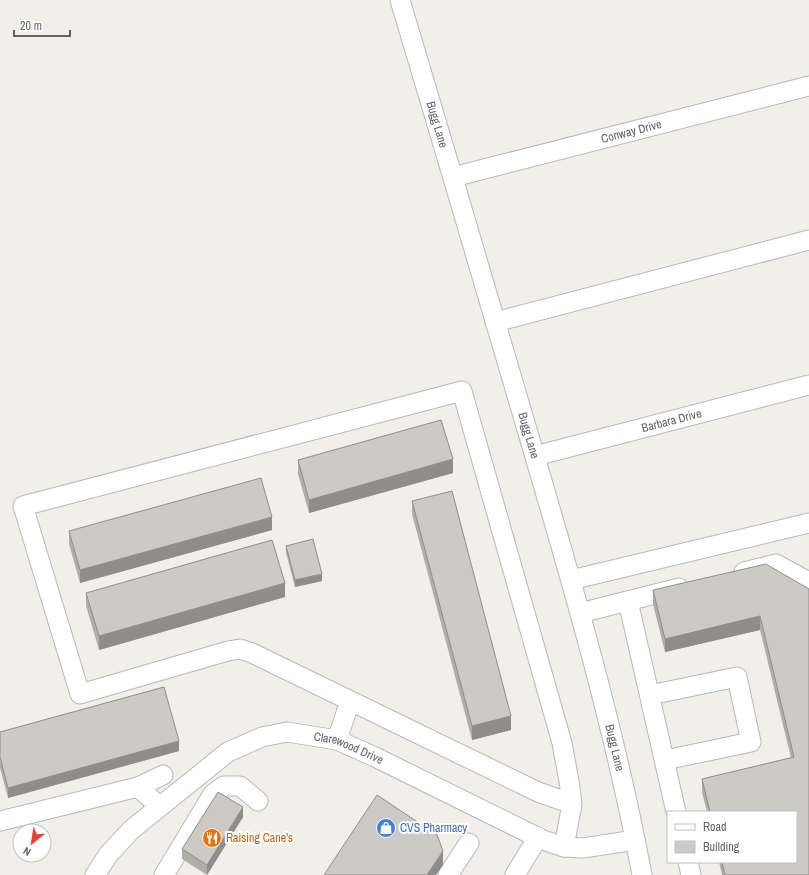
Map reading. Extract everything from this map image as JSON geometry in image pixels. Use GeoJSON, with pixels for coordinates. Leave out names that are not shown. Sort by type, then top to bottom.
{"type":"FeatureCollection","features":[{"type":"Feature","properties":{"kind":"street","name":"Bugg Lane"},"geometry":{"type":"LineString","coordinates":[[400,0],[571,580],[599,684],[642,875]]}},
{"type":"Feature","properties":{"kind":"street","name":"Conway Drive"},"geometry":{"type":"LineString","coordinates":[[453,177],[809,86]]}},
{"type":"Feature","properties":{"kind":"street"},"geometry":{"type":"LineString","coordinates":[[495,322],[809,240]]}},
{"type":"Feature","properties":{"kind":"street","name":"Barbara Drive"},"geometry":{"type":"LineString","coordinates":[[535,456],[809,385]]}},
{"type":"Feature","properties":{"kind":"street"},"geometry":{"type":"LineString","coordinates":[[564,847],[572,804],[562,743],[462,391],[23,506],[80,694],[228,651],[240,649],[252,653],[538,792],[572,804]]}},
{"type":"Feature","properties":{"kind":"street"},"geometry":{"type":"LineString","coordinates":[[571,580],[809,523]]}},
{"type":"Feature","properties":{"kind":"street"},"geometry":{"type":"LineString","coordinates":[[724,577],[776,564],[809,582]]}},
{"type":"Feature","properties":{"kind":"street"},"geometry":{"type":"LineString","coordinates":[[580,613],[695,584]]}},
{"type":"Feature","properties":{"kind":"street"},"geometry":{"type":"LineString","coordinates":[[628,601],[676,811]]}},
{"type":"Feature","properties":{"kind":"street"},"geometry":{"type":"LineString","coordinates":[[650,695],[737,677],[751,742],[665,760]]}},
{"type":"Feature","properties":{"kind":"street"},"geometry":{"type":"LineString","coordinates":[[337,740],[350,701]]}},
{"type":"Feature","properties":{"kind":"street","name":"Clarewood Drive"},"geometry":{"type":"LineString","coordinates":[[95,875],[108,855],[132,830],[159,806],[228,752],[262,737],[287,732],[337,740],[375,757],[538,837],[564,847],[583,848],[635,840]]}},
{"type":"Feature","properties":{"kind":"street"},"geometry":{"type":"LineString","coordinates":[[0,821],[138,787],[163,775]]}},
{"type":"Feature","properties":{"kind":"street"},"geometry":{"type":"LineString","coordinates":[[164,875],[213,794],[224,786],[240,786],[258,801]]}},
{"type":"Feature","properties":{"kind":"street"},"geometry":{"type":"LineString","coordinates":[[138,787],[159,806]]}},
{"type":"Feature","properties":{"kind":"street"},"geometry":{"type":"LineString","coordinates":[[515,875],[538,837]]}},
{"type":"Feature","properties":{"kind":"street"},"geometry":{"type":"LineString","coordinates":[[448,875],[470,843]]}},
{"type":"Feature","properties":{"kind":"street"},"geometry":{"type":"LineString","coordinates":[[688,863],[691,875]]}},
{"type":"Feature","properties":{"kind":"building"},"geometry":{"type":"Polygon","coordinates":[[[441,420],[453,459],[309,500],[298,460],[441,420]]]}},
{"type":"Feature","properties":{"kind":"building"},"geometry":{"type":"Polygon","coordinates":[[[261,478],[272,517],[80,570],[69,531],[261,478]]]}},
{"type":"Feature","properties":{"kind":"building"},"geometry":{"type":"Polygon","coordinates":[[[452,491],[511,716],[472,726],[412,501],[452,491]]]}},
{"type":"Feature","properties":{"kind":"building"},"geometry":{"type":"Polygon","coordinates":[[[313,539],[322,574],[295,580],[286,546],[313,539]]]}},
{"type":"Feature","properties":{"kind":"building"},"geometry":{"type":"Polygon","coordinates":[[[272,540],[285,583],[99,636],[86,593],[272,540]]]}},
{"type":"Feature","properties":{"kind":"building"},"geometry":{"type":"Polygon","coordinates":[[[766,564],[809,589],[809,875],[725,875],[722,863],[797,863],[797,811],[710,811],[702,779],[794,757],[760,616],[665,639],[653,590],[766,564]]]}},
{"type":"Feature","properties":{"kind":"building"},"geometry":{"type":"Polygon","coordinates":[[[164,687],[179,741],[8,788],[0,757],[0,732],[164,687]]]}},
{"type":"Feature","properties":{"kind":"building","name":"Raising Cane's"},"geometry":{"type":"Polygon","coordinates":[[[218,792],[243,807],[207,865],[182,849],[218,792]]]}},
{"type":"Feature","properties":{"kind":"building","name":"CVS Pharmacy"},"geometry":{"type":"Polygon","coordinates":[[[377,795],[437,835],[443,851],[427,875],[324,875],[377,795]]]}},
{"type":"Feature","properties":{"kind":"place","name":"CVS Pharmacy"},"geometry":{"type":"Point","coordinates":[386,828]}},
{"type":"Feature","properties":{"kind":"place","name":"Raising Cane's"},"geometry":{"type":"Point","coordinates":[212,838]}}]}
